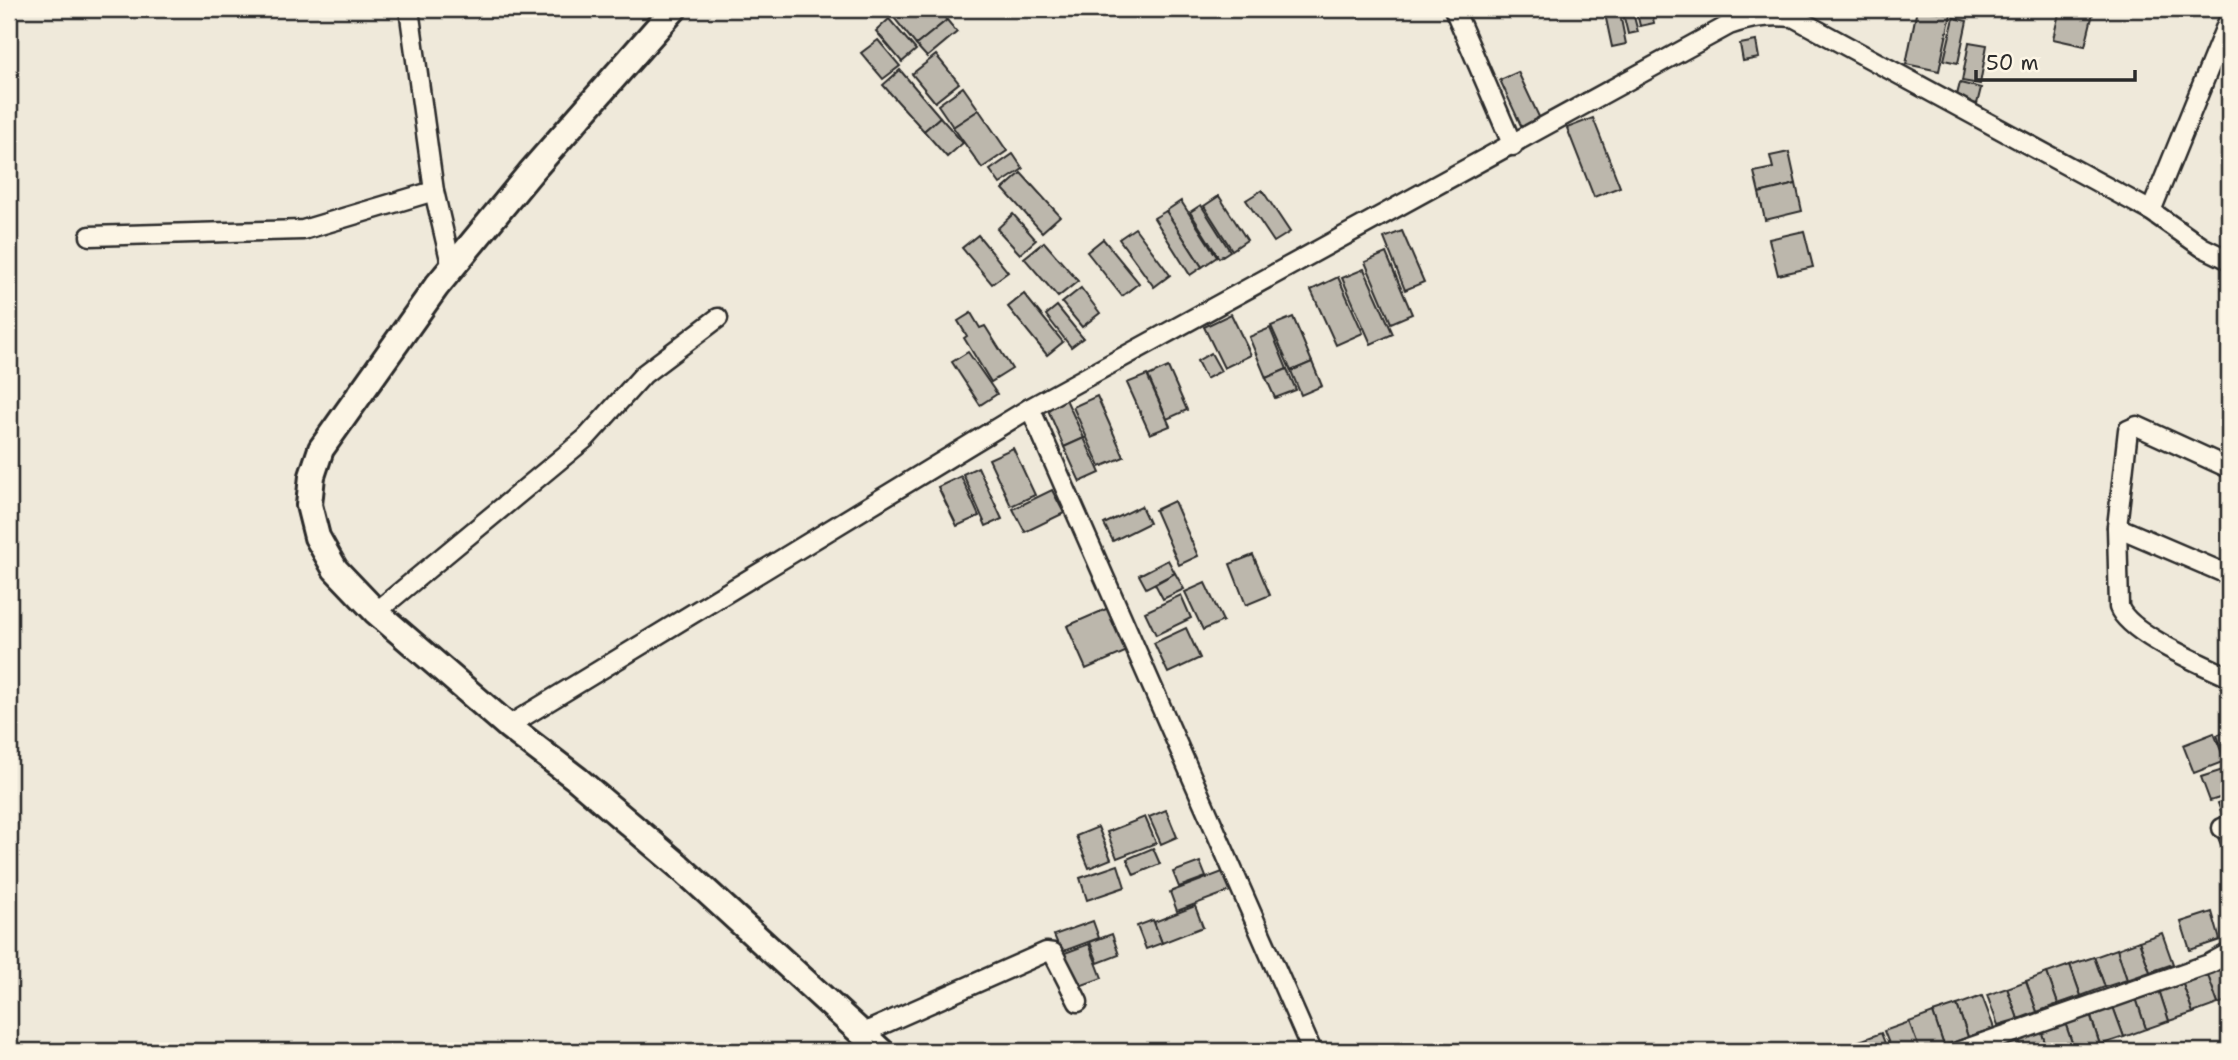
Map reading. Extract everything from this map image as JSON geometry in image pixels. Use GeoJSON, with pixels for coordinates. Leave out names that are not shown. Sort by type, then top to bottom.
{"type":"FeatureCollection","features":[{"type":"Feature","properties":{"kind":"main road"},"geometry":{"type":"LineString","coordinates":[[674,9],[530,173],[452,268],[321,449],[312,476],[309,505],[317,537],[335,569],[376,612],[508,726],[577,779],[679,866],[881,1051]]}},
{"type":"Feature","properties":{"kind":"street"},"geometry":{"type":"LineString","coordinates":[[409,9],[434,191],[452,268]]}},
{"type":"Feature","properties":{"kind":"street"},"geometry":{"type":"LineString","coordinates":[[1454,9],[1513,146]]}},
{"type":"Feature","properties":{"kind":"street"},"geometry":{"type":"LineString","coordinates":[[508,726],[1030,408],[1513,146],[1729,25],[1749,18],[1793,17],[2151,211],[2202,247],[2229,260]]}},
{"type":"Feature","properties":{"kind":"street"},"geometry":{"type":"LineString","coordinates":[[2151,211],[2229,19]]}},
{"type":"Feature","properties":{"kind":"street"},"geometry":{"type":"LineString","coordinates":[[90,236],[303,230],[434,191]]}},
{"type":"Feature","properties":{"kind":"street"},"geometry":{"type":"LineString","coordinates":[[376,612],[586,438],[644,374],[718,318]]}},
{"type":"Feature","properties":{"kind":"street"},"geometry":{"type":"LineString","coordinates":[[1030,408],[1312,1051]]}},
{"type":"Feature","properties":{"kind":"street"},"geometry":{"type":"LineString","coordinates":[[2229,468],[2137,426],[2128,430],[2117,527],[2119,607],[2125,619],[2179,653],[2229,677]]}},
{"type":"Feature","properties":{"kind":"street"},"geometry":{"type":"LineString","coordinates":[[2117,527],[2229,575]]}},
{"type":"Feature","properties":{"kind":"street"},"geometry":{"type":"LineString","coordinates":[[863,1033],[1046,952],[1053,953],[1059,961],[1078,1002]]}},
{"type":"Feature","properties":{"kind":"street"},"geometry":{"type":"LineString","coordinates":[[1960,1051],[2208,964],[2229,953]]}},
{"type":"Feature","properties":{"kind":"building"},"geometry":{"type":"Polygon","coordinates":[[[897,9],[937,9],[947,20],[916,45],[891,14],[897,9]]]}},
{"type":"Feature","properties":{"kind":"building"},"geometry":{"type":"Polygon","coordinates":[[[1604,9],[1619,9],[1626,44],[1612,47],[1604,9]]]}},
{"type":"Feature","properties":{"kind":"building"},"geometry":{"type":"Polygon","coordinates":[[[1622,9],[1632,9],[1638,32],[1628,34],[1622,9]]]}},
{"type":"Feature","properties":{"kind":"building"},"geometry":{"type":"Polygon","coordinates":[[[1636,9],[1651,9],[1654,23],[1640,26],[1636,9]]]}},
{"type":"Feature","properties":{"kind":"building"},"geometry":{"type":"Polygon","coordinates":[[[1917,9],[1951,14],[1939,71],[1906,64],[1917,9]]]}},
{"type":"Feature","properties":{"kind":"building"},"geometry":{"type":"Polygon","coordinates":[[[2060,9],[2094,9],[2085,46],[2053,39],[2060,9]]]}},
{"type":"Feature","properties":{"kind":"building"},"geometry":{"type":"Polygon","coordinates":[[[1954,18],[1967,21],[1958,63],[1944,60],[1954,18]]]}},
{"type":"Feature","properties":{"kind":"building"},"geometry":{"type":"Polygon","coordinates":[[[889,19],[916,50],[902,62],[876,31],[889,19]]]}},
{"type":"Feature","properties":{"kind":"building"},"geometry":{"type":"Polygon","coordinates":[[[947,20],[957,32],[927,57],[916,45],[947,20]]]}},
{"type":"Feature","properties":{"kind":"building"},"geometry":{"type":"Polygon","coordinates":[[[878,40],[900,66],[883,79],[861,53],[878,40]]]}},
{"type":"Feature","properties":{"kind":"building"},"geometry":{"type":"Polygon","coordinates":[[[1756,41],[1759,58],[1743,61],[1740,44],[1756,41]]]}},
{"type":"Feature","properties":{"kind":"building"},"geometry":{"type":"Polygon","coordinates":[[[1969,42],[1987,45],[1980,84],[1962,81],[1969,42]]]}},
{"type":"Feature","properties":{"kind":"building"},"geometry":{"type":"Polygon","coordinates":[[[936,55],[959,83],[935,102],[912,74],[936,55]]]}},
{"type":"Feature","properties":{"kind":"building"},"geometry":{"type":"Polygon","coordinates":[[[900,70],[940,117],[924,131],[883,85],[900,70]]]}},
{"type":"Feature","properties":{"kind":"building"},"geometry":{"type":"Polygon","coordinates":[[[1518,72],[1541,121],[1523,130],[1500,80],[1518,72]]]}},
{"type":"Feature","properties":{"kind":"building"},"geometry":{"type":"Polygon","coordinates":[[[1960,83],[1981,88],[1977,104],[1956,99],[1960,83]]]}},
{"type":"Feature","properties":{"kind":"building"},"geometry":{"type":"Polygon","coordinates":[[[963,87],[979,110],[953,127],[938,105],[963,87]]]}},
{"type":"Feature","properties":{"kind":"building"},"geometry":{"type":"Polygon","coordinates":[[[979,110],[1007,151],[982,168],[953,127],[979,110]]]}},
{"type":"Feature","properties":{"kind":"building"},"geometry":{"type":"Polygon","coordinates":[[[940,117],[963,143],[947,157],[924,131],[940,117]]]}},
{"type":"Feature","properties":{"kind":"building"},"geometry":{"type":"Polygon","coordinates":[[[1593,118],[1620,187],[1594,197],[1567,128],[1593,118]]]}},
{"type":"Feature","properties":{"kind":"building"},"geometry":{"type":"Polygon","coordinates":[[[1789,152],[1796,184],[1759,193],[1754,172],[1773,168],[1770,156],[1789,152]]]}},
{"type":"Feature","properties":{"kind":"building"},"geometry":{"type":"Polygon","coordinates":[[[1013,154],[1023,169],[1000,184],[990,170],[1013,154]]]}},
{"type":"Feature","properties":{"kind":"building"},"geometry":{"type":"Polygon","coordinates":[[[1021,173],[1060,216],[1042,232],[1003,189],[1021,173]]]}},
{"type":"Feature","properties":{"kind":"building"},"geometry":{"type":"Polygon","coordinates":[[[1796,184],[1802,211],[1765,220],[1759,193],[1796,184]]]}},
{"type":"Feature","properties":{"kind":"building"},"geometry":{"type":"Polygon","coordinates":[[[1262,190],[1290,232],[1274,242],[1246,200],[1262,190]]]}},
{"type":"Feature","properties":{"kind":"building"},"geometry":{"type":"Polygon","coordinates":[[[1219,196],[1247,240],[1232,250],[1204,206],[1219,196]]]}},
{"type":"Feature","properties":{"kind":"building"},"geometry":{"type":"Polygon","coordinates":[[[1181,201],[1217,257],[1202,267],[1166,211],[1181,201]]]}},
{"type":"Feature","properties":{"kind":"building"},"geometry":{"type":"Polygon","coordinates":[[[1201,205],[1230,251],[1219,258],[1190,212],[1201,205]]]}},
{"type":"Feature","properties":{"kind":"building"},"geometry":{"type":"Polygon","coordinates":[[[1166,211],[1202,267],[1190,275],[1154,218],[1166,211]]]}},
{"type":"Feature","properties":{"kind":"building"},"geometry":{"type":"Polygon","coordinates":[[[1013,214],[1036,240],[1020,254],[997,229],[1013,214]]]}},
{"type":"Feature","properties":{"kind":"building"},"geometry":{"type":"Polygon","coordinates":[[[1135,228],[1170,275],[1154,287],[1119,239],[1135,228]]]}},
{"type":"Feature","properties":{"kind":"building"},"geometry":{"type":"Polygon","coordinates":[[[1402,231],[1424,282],[1405,290],[1384,238],[1402,231]]]}},
{"type":"Feature","properties":{"kind":"building"},"geometry":{"type":"Polygon","coordinates":[[[1804,231],[1813,267],[1778,275],[1769,239],[1804,231]]]}},
{"type":"Feature","properties":{"kind":"building"},"geometry":{"type":"Polygon","coordinates":[[[978,235],[1008,272],[992,284],[962,248],[978,235]]]}},
{"type":"Feature","properties":{"kind":"building"},"geometry":{"type":"Polygon","coordinates":[[[1103,239],[1139,283],[1122,296],[1087,252],[1103,239]]]}},
{"type":"Feature","properties":{"kind":"building"},"geometry":{"type":"Polygon","coordinates":[[[1044,242],[1078,281],[1058,297],[1024,258],[1044,242]]]}},
{"type":"Feature","properties":{"kind":"building"},"geometry":{"type":"Polygon","coordinates":[[[1386,253],[1412,314],[1391,323],[1365,262],[1386,253]]]}},
{"type":"Feature","properties":{"kind":"building"},"geometry":{"type":"Polygon","coordinates":[[[1364,269],[1393,334],[1371,344],[1342,278],[1364,269]]]}},
{"type":"Feature","properties":{"kind":"building"},"geometry":{"type":"Polygon","coordinates":[[[1338,277],[1363,333],[1336,345],[1311,290],[1338,277]]]}},
{"type":"Feature","properties":{"kind":"building"},"geometry":{"type":"Polygon","coordinates":[[[1081,288],[1100,313],[1082,327],[1062,303],[1081,288]]]}},
{"type":"Feature","properties":{"kind":"building"},"geometry":{"type":"Polygon","coordinates":[[[1024,294],[1063,342],[1047,355],[1008,307],[1024,294]]]}},
{"type":"Feature","properties":{"kind":"building"},"geometry":{"type":"Polygon","coordinates":[[[1057,306],[1083,338],[1071,347],[1046,315],[1057,306]]]}},
{"type":"Feature","properties":{"kind":"building"},"geometry":{"type":"Polygon","coordinates":[[[971,313],[980,328],[985,326],[1012,369],[991,382],[964,338],[967,336],[958,321],[971,313]]]}},
{"type":"Feature","properties":{"kind":"building"},"geometry":{"type":"Polygon","coordinates":[[[1231,314],[1251,355],[1224,368],[1204,327],[1231,314]]]}},
{"type":"Feature","properties":{"kind":"building"},"geometry":{"type":"Polygon","coordinates":[[[1293,317],[1312,362],[1291,371],[1271,326],[1293,317]]]}},
{"type":"Feature","properties":{"kind":"building"},"geometry":{"type":"Polygon","coordinates":[[[1270,328],[1287,369],[1266,378],[1249,337],[1270,328]]]}},
{"type":"Feature","properties":{"kind":"building"},"geometry":{"type":"Polygon","coordinates":[[[968,352],[997,394],[980,405],[952,362],[968,352]]]}},
{"type":"Feature","properties":{"kind":"building"},"geometry":{"type":"Polygon","coordinates":[[[1211,353],[1221,371],[1206,379],[1197,361],[1211,353]]]}},
{"type":"Feature","properties":{"kind":"building"},"geometry":{"type":"Polygon","coordinates":[[[1312,362],[1322,386],[1301,395],[1291,371],[1312,362]]]}},
{"type":"Feature","properties":{"kind":"building"},"geometry":{"type":"Polygon","coordinates":[[[1168,367],[1187,410],[1167,419],[1148,376],[1168,367]]]}},
{"type":"Feature","properties":{"kind":"building"},"geometry":{"type":"Polygon","coordinates":[[[1287,369],[1296,390],[1275,398],[1266,378],[1287,369]]]}},
{"type":"Feature","properties":{"kind":"building"},"geometry":{"type":"Polygon","coordinates":[[[1147,375],[1170,426],[1150,434],[1127,383],[1147,375]]]}},
{"type":"Feature","properties":{"kind":"building"},"geometry":{"type":"Polygon","coordinates":[[[1064,395],[1084,438],[1064,447],[1045,403],[1064,395]]]}},
{"type":"Feature","properties":{"kind":"building"},"geometry":{"type":"Polygon","coordinates":[[[1097,396],[1124,457],[1100,467],[1073,407],[1097,396]]]}},
{"type":"Feature","properties":{"kind":"building"},"geometry":{"type":"Polygon","coordinates":[[[1084,438],[1100,473],[1080,482],[1064,447],[1084,438]]]}},
{"type":"Feature","properties":{"kind":"building"},"geometry":{"type":"Polygon","coordinates":[[[1013,448],[1035,495],[1011,506],[989,459],[1013,448]]]}},
{"type":"Feature","properties":{"kind":"building"},"geometry":{"type":"Polygon","coordinates":[[[978,467],[1002,519],[986,526],[963,474],[978,467]]]}},
{"type":"Feature","properties":{"kind":"building"},"geometry":{"type":"Polygon","coordinates":[[[961,476],[979,516],[957,526],[938,487],[961,476]]]}},
{"type":"Feature","properties":{"kind":"building"},"geometry":{"type":"Polygon","coordinates":[[[1052,490],[1064,513],[1025,532],[1013,509],[1052,490]]]}},
{"type":"Feature","properties":{"kind":"building"},"geometry":{"type":"Polygon","coordinates":[[[1174,501],[1198,556],[1179,565],[1155,510],[1174,501]]]}},
{"type":"Feature","properties":{"kind":"building"},"geometry":{"type":"Polygon","coordinates":[[[1141,506],[1149,523],[1113,541],[1104,524],[1141,506]]]}},
{"type":"Feature","properties":{"kind":"building"},"geometry":{"type":"Polygon","coordinates":[[[1253,555],[1270,595],[1246,605],[1230,564],[1253,555]]]}},
{"type":"Feature","properties":{"kind":"building"},"geometry":{"type":"Polygon","coordinates":[[[1168,560],[1175,573],[1146,588],[1139,575],[1168,560]]]}},
{"type":"Feature","properties":{"kind":"building"},"geometry":{"type":"Polygon","coordinates":[[[1175,573],[1184,589],[1163,599],[1155,584],[1175,573]]]}},
{"type":"Feature","properties":{"kind":"building"},"geometry":{"type":"Polygon","coordinates":[[[1205,583],[1223,621],[1203,630],[1185,592],[1205,583]]]}},
{"type":"Feature","properties":{"kind":"building"},"geometry":{"type":"Polygon","coordinates":[[[1181,595],[1191,618],[1156,635],[1145,612],[1181,595]]]}},
{"type":"Feature","properties":{"kind":"building"},"geometry":{"type":"Polygon","coordinates":[[[1113,606],[1132,649],[1086,669],[1067,626],[1113,606]]]}},
{"type":"Feature","properties":{"kind":"building"},"geometry":{"type":"Polygon","coordinates":[[[1186,628],[1200,658],[1168,673],[1154,643],[1186,628]]]}},
{"type":"Feature","properties":{"kind":"building"},"geometry":{"type":"Polygon","coordinates":[[[2229,731],[2229,754],[2225,756],[2217,735],[2229,731]]]}},
{"type":"Feature","properties":{"kind":"building"},"geometry":{"type":"Polygon","coordinates":[[[2214,733],[2225,761],[2194,773],[2183,745],[2214,733]]]}},
{"type":"Feature","properties":{"kind":"building"},"geometry":{"type":"Polygon","coordinates":[[[2229,768],[2229,795],[2210,801],[2201,777],[2229,768]]]}},
{"type":"Feature","properties":{"kind":"building"},"geometry":{"type":"Polygon","coordinates":[[[2229,799],[2229,815],[2223,817],[2218,803],[2229,799]]]}},
{"type":"Feature","properties":{"kind":"building"},"geometry":{"type":"Polygon","coordinates":[[[1166,810],[1177,837],[1161,844],[1149,817],[1166,810]]]}},
{"type":"Feature","properties":{"kind":"building"},"geometry":{"type":"Polygon","coordinates":[[[1145,817],[1156,843],[1117,858],[1107,832],[1145,817]]]}},
{"type":"Feature","properties":{"kind":"building"},"geometry":{"type":"Polygon","coordinates":[[[1098,827],[1111,859],[1089,868],[1076,836],[1098,827]]]}},
{"type":"Feature","properties":{"kind":"building"},"geometry":{"type":"Polygon","coordinates":[[[2229,830],[2229,865],[2217,835],[2229,830]]]}},
{"type":"Feature","properties":{"kind":"building"},"geometry":{"type":"Polygon","coordinates":[[[1153,848],[1160,864],[1134,875],[1127,859],[1153,848]]]}},
{"type":"Feature","properties":{"kind":"building"},"geometry":{"type":"Polygon","coordinates":[[[1200,862],[1206,877],[1179,887],[1173,872],[1200,862]]]}},
{"type":"Feature","properties":{"kind":"building"},"geometry":{"type":"Polygon","coordinates":[[[1118,865],[1125,887],[1087,900],[1080,878],[1118,865]]]}},
{"type":"Feature","properties":{"kind":"building"},"geometry":{"type":"Polygon","coordinates":[[[1225,871],[1233,890],[1177,911],[1170,892],[1225,871]]]}},
{"type":"Feature","properties":{"kind":"building"},"geometry":{"type":"Polygon","coordinates":[[[1195,906],[1203,927],[1162,943],[1154,922],[1195,906]]]}},
{"type":"Feature","properties":{"kind":"building"},"geometry":{"type":"Polygon","coordinates":[[[2212,912],[2220,940],[2190,950],[2181,922],[2212,912]]]}},
{"type":"Feature","properties":{"kind":"building"},"geometry":{"type":"Polygon","coordinates":[[[1153,920],[1162,943],[1146,949],[1137,926],[1153,920]]]}},
{"type":"Feature","properties":{"kind":"building"},"geometry":{"type":"Polygon","coordinates":[[[1093,921],[1099,938],[1061,952],[1054,935],[1093,921]]]}},
{"type":"Feature","properties":{"kind":"building"},"geometry":{"type":"Polygon","coordinates":[[[2162,933],[2173,964],[2150,972],[2139,941],[2162,933]]]}},
{"type":"Feature","properties":{"kind":"building"},"geometry":{"type":"Polygon","coordinates":[[[1112,934],[1119,955],[1098,963],[1090,942],[1112,934]]]}},
{"type":"Feature","properties":{"kind":"building"},"geometry":{"type":"Polygon","coordinates":[[[2139,941],[2150,972],[2127,980],[2117,949],[2139,941]]]}},
{"type":"Feature","properties":{"kind":"building"},"geometry":{"type":"Polygon","coordinates":[[[1089,944],[1102,978],[1074,988],[1062,954],[1089,944]]]}},
{"type":"Feature","properties":{"kind":"building"},"geometry":{"type":"Polygon","coordinates":[[[2117,949],[2127,980],[2105,987],[2094,957],[2117,949]]]}},
{"type":"Feature","properties":{"kind":"building"},"geometry":{"type":"Polygon","coordinates":[[[2094,957],[2105,987],[2081,996],[2070,965],[2094,957]]]}},
{"type":"Feature","properties":{"kind":"building"},"geometry":{"type":"Polygon","coordinates":[[[2228,963],[2229,1000],[2218,1004],[2206,970],[2228,963]]]}},
{"type":"Feature","properties":{"kind":"building"},"geometry":{"type":"Polygon","coordinates":[[[2070,965],[2081,996],[2058,1004],[2047,973],[2070,965]]]}},
{"type":"Feature","properties":{"kind":"building"},"geometry":{"type":"Polygon","coordinates":[[[2206,970],[2218,1004],[2193,1013],[2181,979],[2206,970]]]}},
{"type":"Feature","properties":{"kind":"building"},"geometry":{"type":"Polygon","coordinates":[[[2047,973],[2058,1004],[2037,1012],[2026,981],[2047,973]]]}},
{"type":"Feature","properties":{"kind":"building"},"geometry":{"type":"Polygon","coordinates":[[[2181,979],[2193,1013],[2169,1021],[2158,987],[2181,979]]]}},
{"type":"Feature","properties":{"kind":"building"},"geometry":{"type":"Polygon","coordinates":[[[2026,981],[2037,1012],[2018,1019],[2007,988],[2026,981]]]}},
{"type":"Feature","properties":{"kind":"building"},"geometry":{"type":"Polygon","coordinates":[[[2158,987],[2169,1021],[2146,1029],[2135,995],[2158,987]]]}},
{"type":"Feature","properties":{"kind":"building"},"geometry":{"type":"Polygon","coordinates":[[[2007,988],[2018,1019],[1998,1025],[1987,995],[2007,988]]]}},
{"type":"Feature","properties":{"kind":"building"},"geometry":{"type":"Polygon","coordinates":[[[2135,995],[2146,1029],[2124,1037],[2112,1004],[2135,995]]]}},
{"type":"Feature","properties":{"kind":"building"},"geometry":{"type":"Polygon","coordinates":[[[1982,996],[1994,1028],[1968,1037],[1957,1005],[1982,996]]]}},
{"type":"Feature","properties":{"kind":"building"},"geometry":{"type":"Polygon","coordinates":[[[2112,1004],[2124,1037],[2100,1045],[2089,1011],[2112,1004]]]}},
{"type":"Feature","properties":{"kind":"building"},"geometry":{"type":"Polygon","coordinates":[[[1957,1005],[1968,1037],[1944,1046],[1933,1013],[1957,1005]]]}},
{"type":"Feature","properties":{"kind":"building"},"geometry":{"type":"Polygon","coordinates":[[[2089,1011],[2100,1045],[2075,1051],[2064,1020],[2089,1011]]]}},
{"type":"Feature","properties":{"kind":"building"},"geometry":{"type":"Polygon","coordinates":[[[1933,1013],[1944,1046],[1920,1051],[1909,1022],[1933,1013]]]}},
{"type":"Feature","properties":{"kind":"building"},"geometry":{"type":"Polygon","coordinates":[[[2064,1020],[2075,1051],[2048,1051],[2040,1028],[2064,1020]]]}},
{"type":"Feature","properties":{"kind":"building"},"geometry":{"type":"Polygon","coordinates":[[[1909,1022],[1920,1051],[1892,1051],[1884,1031],[1909,1022]]]}},
{"type":"Feature","properties":{"kind":"building"},"geometry":{"type":"Polygon","coordinates":[[[2040,1028],[2048,1051],[2023,1051],[2017,1036],[2040,1028]]]}},
{"type":"Feature","properties":{"kind":"building"},"geometry":{"type":"Polygon","coordinates":[[[1881,1033],[1888,1051],[1866,1051],[1862,1040],[1881,1033]]]}},
{"type":"Feature","properties":{"kind":"building"},"geometry":{"type":"Polygon","coordinates":[[[2017,1036],[2023,1051],[1997,1051],[1995,1044],[2017,1036]]]}},
{"type":"Feature","properties":{"kind":"building"},"geometry":{"type":"Polygon","coordinates":[[[1862,1040],[1866,1051],[1843,1051],[1842,1047],[1862,1040]]]}}]}
